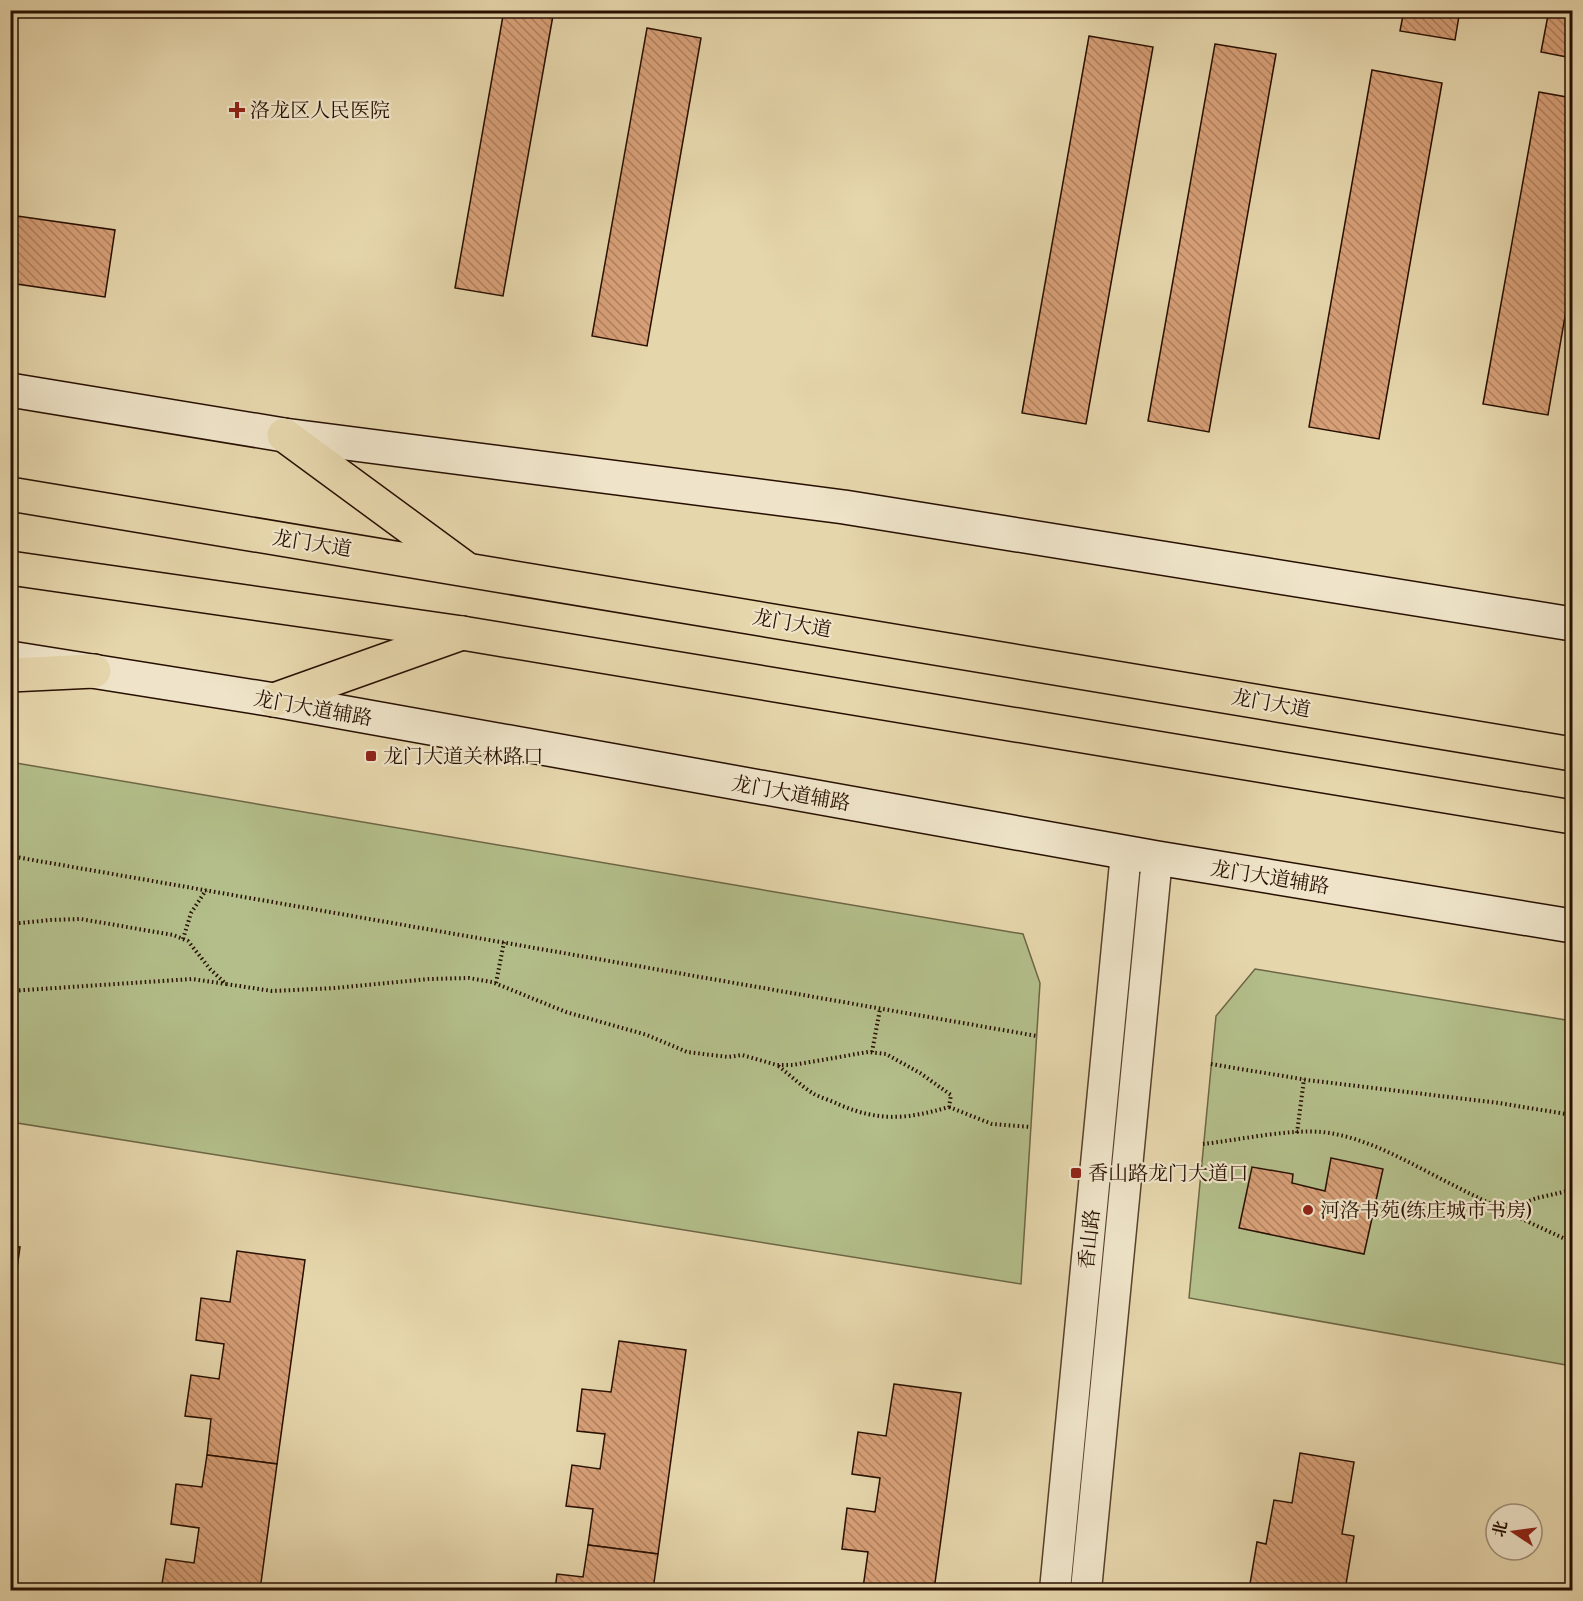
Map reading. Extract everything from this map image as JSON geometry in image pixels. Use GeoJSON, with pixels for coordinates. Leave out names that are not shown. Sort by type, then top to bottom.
{"type":"FeatureCollection","features":[{"type":"Feature","properties":{"kind":"main road"},"geometry":{"type":"LineString","coordinates":[[10,390],[284,435],[844,507],[1572,624]]}},
{"type":"Feature","properties":{"kind":"main road"},"geometry":{"type":"LineString","coordinates":[[284,435],[465,568]]}},
{"type":"Feature","properties":{"kind":"main road","name":"龙门大道"},"geometry":{"type":"LineString","coordinates":[[10,494],[1572,753]]}},
{"type":"Feature","properties":{"kind":"main road"},"geometry":{"type":"LineString","coordinates":[[10,568],[462,633],[1572,817]]}},
{"type":"Feature","properties":{"kind":"main road"},"geometry":{"type":"LineString","coordinates":[[274,700],[462,633]]}},
{"type":"Feature","properties":{"kind":"main road","name":"龙门大道辅路"},"geometry":{"type":"LineString","coordinates":[[10,658],[274,700],[1142,855],[1572,926]]}},
{"type":"Feature","properties":{"kind":"main road"},"geometry":{"type":"LineString","coordinates":[[10,675],[94,671]]}},
{"type":"Feature","properties":{"kind":"street","name":"香山路"},"geometry":{"type":"LineString","coordinates":[[1055,1590],[1142,855]]}},
{"type":"Feature","properties":{"kind":"street","name":"香山路"},"geometry":{"type":"LineString","coordinates":[[1086,1590],[1142,855]]}},
{"type":"Feature","properties":{"kind":"path"},"geometry":{"type":"LineString","coordinates":[[10,856],[1037,1036]]}},
{"type":"Feature","properties":{"kind":"path"},"geometry":{"type":"LineString","coordinates":[[183,939],[191,913],[206,890]]}},
{"type":"Feature","properties":{"kind":"path"},"geometry":{"type":"LineString","coordinates":[[10,924],[81,920],[173,934],[188,941],[210,969],[226,984]]}},
{"type":"Feature","properties":{"kind":"path"},"geometry":{"type":"LineString","coordinates":[[495,983],[504,942]]}},
{"type":"Feature","properties":{"kind":"path"},"geometry":{"type":"LineString","coordinates":[[10,991],[192,979],[272,991],[302,991],[429,979],[469,978],[495,983],[566,1012],[647,1035],[687,1052],[728,1058],[742,1055],[777,1065],[793,1065],[824,1058],[872,1052],[886,1054],[920,1073],[951,1095],[949,1107]]}},
{"type":"Feature","properties":{"kind":"path"},"geometry":{"type":"LineString","coordinates":[[872,1052],[880,1008]]}},
{"type":"Feature","properties":{"kind":"path"},"geometry":{"type":"LineString","coordinates":[[1211,1064],[1304,1079],[1498,1103],[1572,1116]]}},
{"type":"Feature","properties":{"kind":"path"},"geometry":{"type":"LineString","coordinates":[[777,1065],[813,1094],[857,1112],[874,1116],[909,1117],[949,1107],[992,1124],[1031,1127]]}},
{"type":"Feature","properties":{"kind":"path"},"geometry":{"type":"LineString","coordinates":[[1297,1133],[1304,1079]]}},
{"type":"Feature","properties":{"kind":"path"},"geometry":{"type":"LineString","coordinates":[[1203,1144],[1297,1133],[1319,1132],[1349,1136],[1402,1159],[1572,1242]]}},
{"type":"Feature","properties":{"kind":"path"},"geometry":{"type":"LineString","coordinates":[[1503,1210],[1537,1198],[1572,1190]]}},
{"type":"Feature","properties":{"kind":"green space"},"geometry":{"type":"Polygon","coordinates":[[[10,762],[1023,934],[1040,983],[1021,1284],[11,1122],[10,762]]]}},
{"type":"Feature","properties":{"kind":"green space"},"geometry":{"type":"Polygon","coordinates":[[[1255,969],[1572,1021],[1572,1366],[1189,1298],[1216,1016],[1255,969]]]}},
{"type":"Feature","properties":{"kind":"building"},"geometry":{"type":"Polygon","coordinates":[[[504,10],[554,10],[503,296],[455,288],[504,10]]]}},
{"type":"Feature","properties":{"kind":"building"},"geometry":{"type":"Polygon","coordinates":[[[1404,10],[1460,10],[1455,40],[1400,31],[1404,10]]]}},
{"type":"Feature","properties":{"kind":"building"},"geometry":{"type":"Polygon","coordinates":[[[1549,10],[1572,10],[1572,58],[1541,52],[1549,10]]]}},
{"type":"Feature","properties":{"kind":"building"},"geometry":{"type":"Polygon","coordinates":[[[647,28],[701,38],[647,346],[592,336],[647,28]]]}},
{"type":"Feature","properties":{"kind":"building"},"geometry":{"type":"Polygon","coordinates":[[[1089,36],[1153,47],[1086,424],[1022,413],[1089,36]]]}},
{"type":"Feature","properties":{"kind":"building"},"geometry":{"type":"Polygon","coordinates":[[[1215,44],[1276,54],[1209,432],[1148,421],[1215,44]]]}},
{"type":"Feature","properties":{"kind":"building"},"geometry":{"type":"Polygon","coordinates":[[[1372,70],[1442,83],[1379,439],[1309,427],[1372,70]]]}},
{"type":"Feature","properties":{"kind":"building"},"geometry":{"type":"Polygon","coordinates":[[[1539,92],[1572,98],[1572,276],[1548,415],[1483,404],[1539,92]]]}},
{"type":"Feature","properties":{"kind":"building"},"geometry":{"type":"Polygon","coordinates":[[[10,215],[115,230],[105,297],[10,283],[10,215]]]}},
{"type":"Feature","properties":{"kind":"building","name":"河洛书苑(练庄城市书房)"},"geometry":{"type":"Polygon","coordinates":[[[1331,1158],[1383,1169],[1364,1254],[1239,1228],[1252,1167],[1293,1174],[1292,1183],[1325,1191],[1331,1158]]]}},
{"type":"Feature","properties":{"kind":"building"},"geometry":{"type":"Polygon","coordinates":[[[10,1246],[20,1247],[10,1318],[10,1246]]]}},
{"type":"Feature","properties":{"kind":"building"},"geometry":{"type":"Polygon","coordinates":[[[237,1251],[305,1260],[277,1464],[207,1455],[211,1419],[185,1416],[191,1375],[219,1379],[224,1344],[196,1340],[201,1298],[230,1302],[237,1251]]]}},
{"type":"Feature","properties":{"kind":"building"},"geometry":{"type":"Polygon","coordinates":[[[619,1341],[686,1350],[658,1554],[588,1545],[593,1509],[566,1506],[572,1465],[600,1469],[605,1434],[577,1431],[582,1389],[611,1392],[619,1341]]]}},
{"type":"Feature","properties":{"kind":"building"},"geometry":{"type":"Polygon","coordinates":[[[894,1384],[961,1393],[934,1590],[863,1588],[868,1552],[842,1549],[847,1508],[875,1512],[880,1478],[852,1474],[858,1432],[886,1436],[894,1384]]]}},
{"type":"Feature","properties":{"kind":"building"},"geometry":{"type":"Polygon","coordinates":[[[1300,1453],[1354,1462],[1342,1534],[1354,1536],[1345,1590],[1249,1590],[1257,1542],[1266,1544],[1274,1500],[1292,1503],[1300,1453]]]}},
{"type":"Feature","properties":{"kind":"building"},"geometry":{"type":"Polygon","coordinates":[[[207,1455],[277,1464],[260,1590],[161,1590],[166,1559],[194,1563],[199,1528],[171,1524],[176,1484],[202,1487],[207,1455]]]}},
{"type":"Feature","properties":{"kind":"building"},"geometry":{"type":"Polygon","coordinates":[[[588,1545],[658,1554],[653,1590],[555,1590],[557,1574],[583,1577],[588,1545]]]}},
{"type":"Feature","properties":{"kind":"place","name":"洛龙区人民医院"},"geometry":{"type":"Point","coordinates":[237,110]}},
{"type":"Feature","properties":{"kind":"place","name":"龙门大道关林路口"},"geometry":{"type":"Point","coordinates":[371,756]}},
{"type":"Feature","properties":{"kind":"place","name":"香山路龙门大道口"},"geometry":{"type":"Point","coordinates":[1076,1173]}},
{"type":"Feature","properties":{"kind":"place","name":"河洛书苑(练庄城市书房)"},"geometry":{"type":"Point","coordinates":[1308,1210]}}]}
